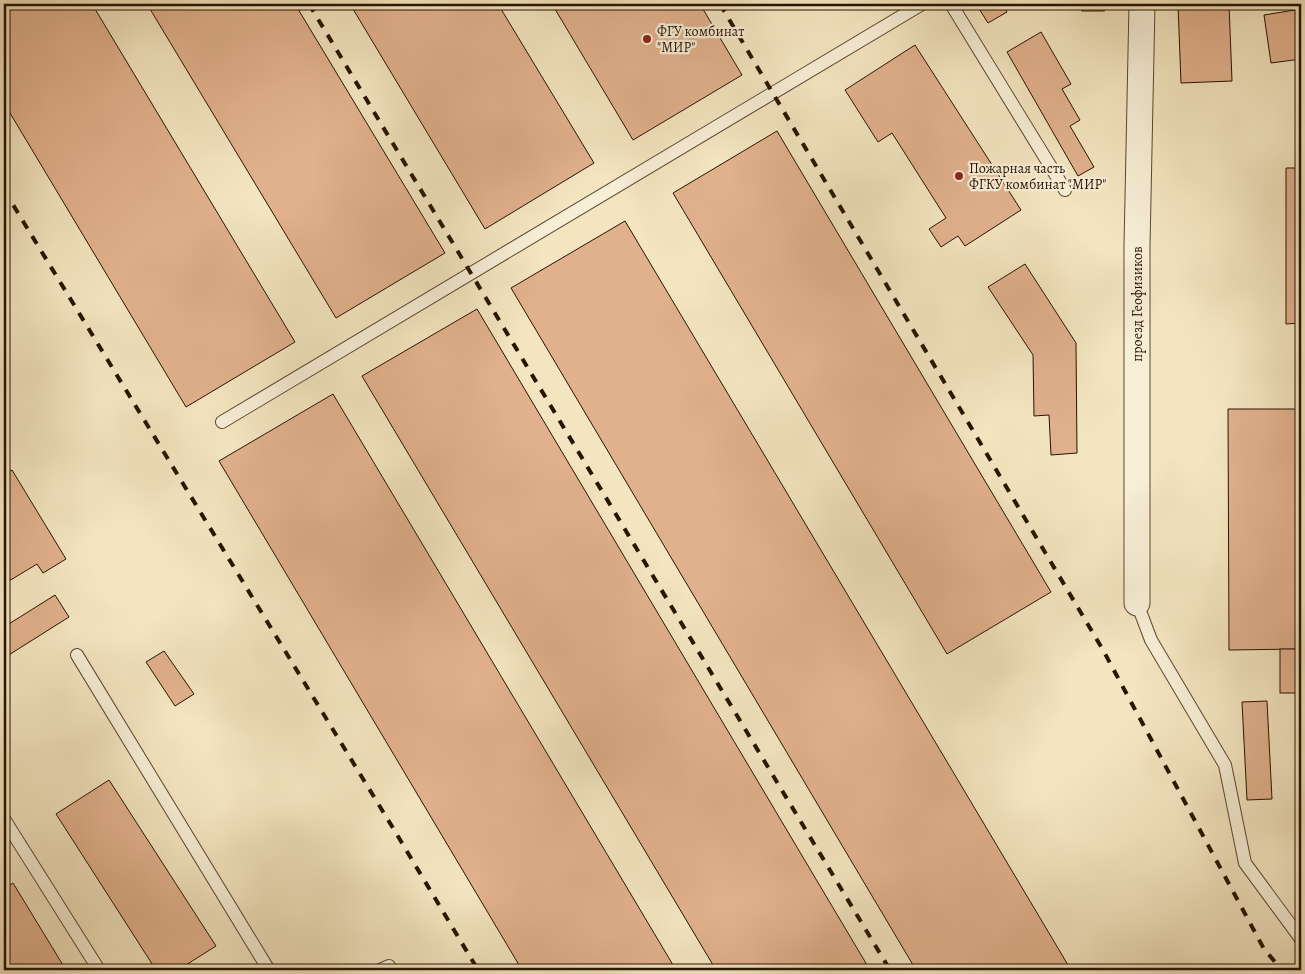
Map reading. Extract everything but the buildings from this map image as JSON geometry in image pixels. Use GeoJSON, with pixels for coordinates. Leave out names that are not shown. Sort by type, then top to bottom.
{"type":"FeatureCollection","features":[{"type":"Feature","properties":{"kind":"street","name":"проезд Геофизиков"},"geometry":{"type":"LineString","coordinates":[[1137,604],[1137,246],[1142,4]]}},
{"type":"Feature","properties":{"kind":"lane"},"geometry":{"type":"LineString","coordinates":[[222,422],[922,4]]}},
{"type":"Feature","properties":{"kind":"lane"},"geometry":{"type":"LineString","coordinates":[[951,4],[1065,190]]}},
{"type":"Feature","properties":{"kind":"lane"},"geometry":{"type":"LineString","coordinates":[[1137,604],[1151,640],[1225,765],[1245,863],[1301,939]]}},
{"type":"Feature","properties":{"kind":"lane"},"geometry":{"type":"LineString","coordinates":[[77,655],[267,966],[261,970]]}},
{"type":"Feature","properties":{"kind":"lane"},"geometry":{"type":"LineString","coordinates":[[4,820],[99,970]]}},
{"type":"Feature","properties":{"kind":"lane"},"geometry":{"type":"LineString","coordinates":[[380,970],[389,966],[391,970]]}},
{"type":"Feature","properties":{"kind":"railway"},"geometry":{"type":"LineString","coordinates":[[309,4],[890,970]]}},
{"type":"Feature","properties":{"kind":"railway"},"geometry":{"type":"LineString","coordinates":[[720,4],[1103,650],[1264,949],[1282,970]]}},
{"type":"Feature","properties":{"kind":"railway"},"geometry":{"type":"LineString","coordinates":[[4,190],[478,970]]}},
{"type":"Feature","properties":{"kind":"place","name":"ФГУ комбинат \"МИР\""},"geometry":{"type":"Point","coordinates":[647,39]}},
{"type":"Feature","properties":{"kind":"place","name":"Пожарная часть ФГКУ комбинат \"МИР\""},"geometry":{"type":"Point","coordinates":[959,176]}}]}
